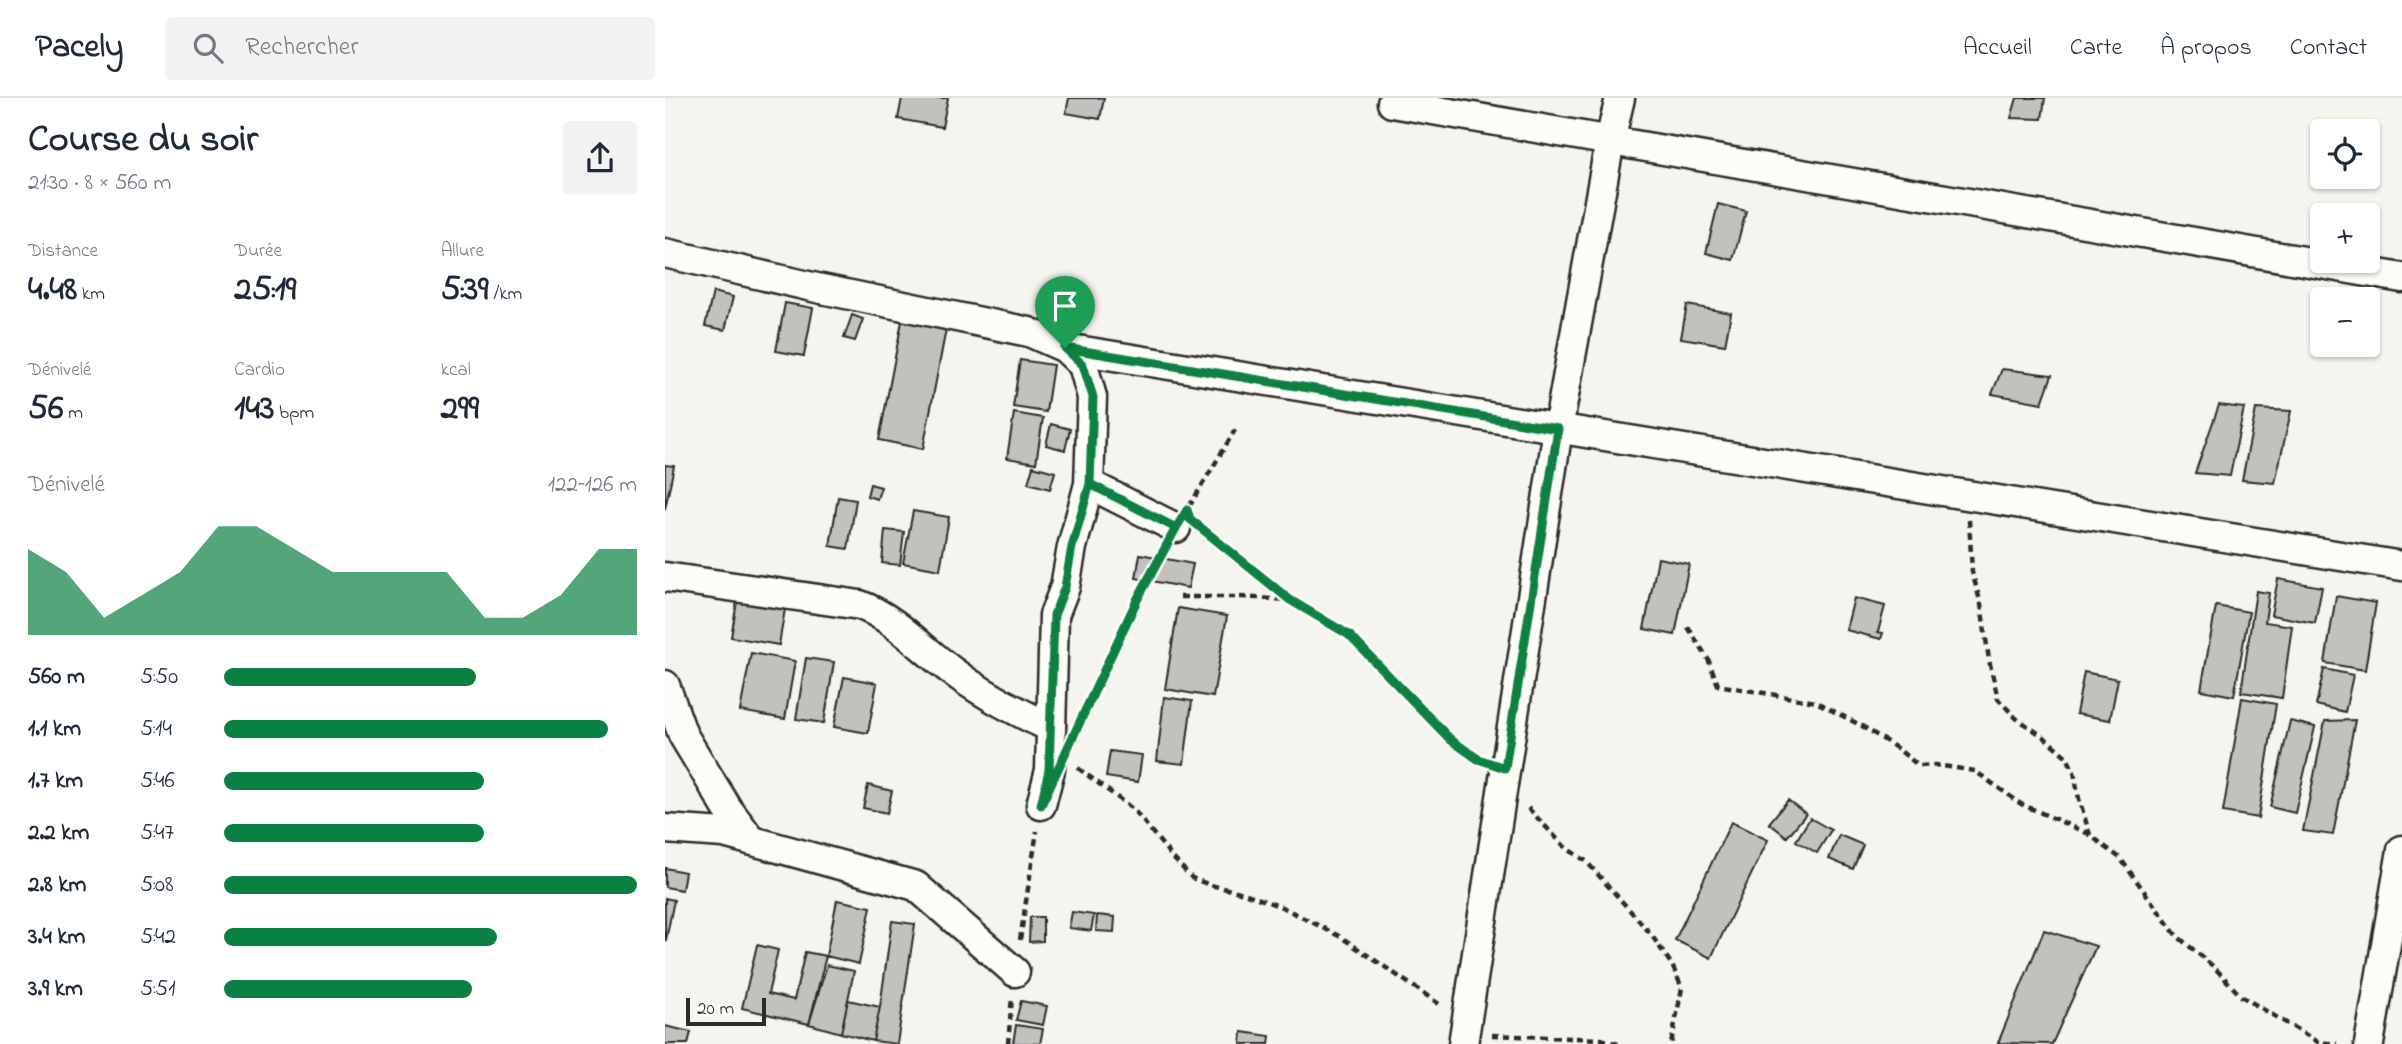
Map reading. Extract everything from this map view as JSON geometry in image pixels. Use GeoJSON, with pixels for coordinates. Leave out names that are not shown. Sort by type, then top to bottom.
{"type":"FeatureCollection","features":[{"type":"Feature","properties":{"kind":"street"},"geometry":{"type":"LineString","coordinates":[[1465,1033],[1558,429],[1620,98]]}},
{"type":"Feature","properties":{"kind":"street"},"geometry":{"type":"LineString","coordinates":[[1392,103],[2402,278]]}},
{"type":"Feature","properties":{"kind":"street"},"geometry":{"type":"LineString","coordinates":[[665,253],[1029,332],[1065,348],[2402,566]]}},
{"type":"Feature","properties":{"kind":"street"},"geometry":{"type":"LineString","coordinates":[[1041,805],[1063,729],[1054,615],[1065,587],[1072,547],[1090,484],[1093,397],[1083,365],[1065,348]]}},
{"type":"Feature","properties":{"kind":"street"},"geometry":{"type":"LineString","coordinates":[[1090,484],[1182,519]]}},
{"type":"Feature","properties":{"kind":"street"},"geometry":{"type":"LineString","coordinates":[[665,577],[860,605],[878,612],[954,673],[1025,716],[1063,729]]}},
{"type":"Feature","properties":{"kind":"street"},"geometry":{"type":"LineString","coordinates":[[665,685],[683,735],[727,808],[753,841]]}},
{"type":"Feature","properties":{"kind":"street"},"geometry":{"type":"LineString","coordinates":[[665,829],[724,833],[916,886],[1015,972]]}},
{"type":"Feature","properties":{"kind":"street"},"geometry":{"type":"LineString","coordinates":[[2369,1044],[2402,849]]}},
{"type":"Feature","properties":{"kind":"path"},"geometry":{"type":"LineString","coordinates":[[1063,729],[1235,430]]}},
{"type":"Feature","properties":{"kind":"path"},"geometry":{"type":"LineString","coordinates":[[1971,496],[1968,530],[1972,572],[1981,604],[1998,699],[2016,718],[2067,757],[2074,772],[2090,835]]}},
{"type":"Feature","properties":{"kind":"path"},"geometry":{"type":"LineString","coordinates":[[1182,519],[1190,519],[1290,600],[1349,635],[1451,740],[1478,759],[1505,768]]}},
{"type":"Feature","properties":{"kind":"path"},"geometry":{"type":"LineString","coordinates":[[1179,597],[1290,600]]}},
{"type":"Feature","properties":{"kind":"path"},"geometry":{"type":"LineString","coordinates":[[1688,627],[1708,659],[1718,685],[1816,702],[1862,726],[1919,766],[1936,765],[1975,771],[2021,804],[2090,835],[2120,859],[2176,935],[2214,967],[2241,996],[2318,1042],[2337,1044]]}},
{"type":"Feature","properties":{"kind":"path"},"geometry":{"type":"LineString","coordinates":[[1074,765],[1133,810],[1192,878],[1284,908],[1341,937],[1401,980],[1465,1033],[1601,1039],[1619,1044]]}},
{"type":"Feature","properties":{"kind":"path"},"geometry":{"type":"LineString","coordinates":[[1008,1044],[1015,972],[1041,805]]}},
{"type":"Feature","properties":{"kind":"path"},"geometry":{"type":"LineString","coordinates":[[1525,805],[1566,848],[1586,861],[1650,933],[1672,965],[1682,988],[1671,1044]]}},
{"type":"Feature","properties":{"kind":"building"},"geometry":{"type":"Polygon","coordinates":[[[902,98],[948,98],[942,127],[898,119],[902,98]]]}},
{"type":"Feature","properties":{"kind":"building"},"geometry":{"type":"Polygon","coordinates":[[[1069,98],[1104,98],[1100,119],[1066,113],[1069,98]]]}},
{"type":"Feature","properties":{"kind":"building"},"geometry":{"type":"Polygon","coordinates":[[[2017,98],[2045,98],[2042,119],[2011,118],[2017,98]]]}},
{"type":"Feature","properties":{"kind":"building"},"geometry":{"type":"Polygon","coordinates":[[[1718,204],[1746,211],[1733,260],[1706,253],[1718,204]]]}},
{"type":"Feature","properties":{"kind":"building"},"geometry":{"type":"Polygon","coordinates":[[[713,292],[733,297],[725,330],[705,326],[713,292]]]}},
{"type":"Feature","properties":{"kind":"building"},"geometry":{"type":"Polygon","coordinates":[[[785,303],[813,308],[804,356],[776,351],[785,303]]]}},
{"type":"Feature","properties":{"kind":"building"},"geometry":{"type":"Polygon","coordinates":[[[1687,305],[1731,313],[1725,345],[1681,338],[1687,305]]]}},
{"type":"Feature","properties":{"kind":"building"},"geometry":{"type":"Polygon","coordinates":[[[852,315],[863,319],[855,341],[844,338],[852,315]]]}},
{"type":"Feature","properties":{"kind":"building"},"geometry":{"type":"Polygon","coordinates":[[[902,321],[946,329],[923,449],[879,440],[902,321]]]}},
{"type":"Feature","properties":{"kind":"building"},"geometry":{"type":"Polygon","coordinates":[[[1020,360],[1053,365],[1046,412],[1013,407],[1020,360]]]}},
{"type":"Feature","properties":{"kind":"building"},"geometry":{"type":"Polygon","coordinates":[[[2002,369],[2052,375],[2042,403],[1992,394],[2002,369]]]}},
{"type":"Feature","properties":{"kind":"building"},"geometry":{"type":"Polygon","coordinates":[[[2219,405],[2244,408],[2230,476],[2195,473],[2219,405]]]}},
{"type":"Feature","properties":{"kind":"building"},"geometry":{"type":"Polygon","coordinates":[[[2256,409],[2291,411],[2275,483],[2242,480],[2256,409]]]}},
{"type":"Feature","properties":{"kind":"building"},"geometry":{"type":"Polygon","coordinates":[[[1014,413],[1043,418],[1036,463],[1007,458],[1014,413]]]}},
{"type":"Feature","properties":{"kind":"building"},"geometry":{"type":"Polygon","coordinates":[[[1051,424],[1070,429],[1065,450],[1046,445],[1051,424]]]}},
{"type":"Feature","properties":{"kind":"building"},"geometry":{"type":"Polygon","coordinates":[[[665,465],[674,466],[665,509],[665,465]]]}},
{"type":"Feature","properties":{"kind":"building"},"geometry":{"type":"Polygon","coordinates":[[[1033,466],[1055,472],[1050,489],[1028,483],[1033,466]]]}},
{"type":"Feature","properties":{"kind":"building"},"geometry":{"type":"Polygon","coordinates":[[[870,484],[881,487],[877,499],[867,496],[870,484]]]}},
{"type":"Feature","properties":{"kind":"building"},"geometry":{"type":"Polygon","coordinates":[[[838,497],[856,500],[848,549],[830,546],[838,497]]]}},
{"type":"Feature","properties":{"kind":"building"},"geometry":{"type":"Polygon","coordinates":[[[913,511],[949,517],[940,570],[903,563],[913,511]]]}},
{"type":"Feature","properties":{"kind":"building"},"geometry":{"type":"Polygon","coordinates":[[[885,530],[904,532],[900,565],[882,563],[885,530]]]}},
{"type":"Feature","properties":{"kind":"building"},"geometry":{"type":"Polygon","coordinates":[[[1140,554],[1193,564],[1188,588],[1136,578],[1140,554]]]}},
{"type":"Feature","properties":{"kind":"building"},"geometry":{"type":"Polygon","coordinates":[[[1658,558],[1689,564],[1675,635],[1644,629],[1658,558]]]}},
{"type":"Feature","properties":{"kind":"building"},"geometry":{"type":"Polygon","coordinates":[[[2278,579],[2322,587],[2315,623],[2271,615],[2278,579]]]}},
{"type":"Feature","properties":{"kind":"building"},"geometry":{"type":"Polygon","coordinates":[[[739,590],[787,597],[779,645],[731,637],[739,590]]]}},
{"type":"Feature","properties":{"kind":"building"},"geometry":{"type":"Polygon","coordinates":[[[2256,591],[2269,593],[2265,622],[2292,626],[2282,698],[2241,692],[2256,591]]]}},
{"type":"Feature","properties":{"kind":"building"},"geometry":{"type":"Polygon","coordinates":[[[2336,596],[2376,603],[2365,670],[2325,663],[2336,596]]]}},
{"type":"Feature","properties":{"kind":"building"},"geometry":{"type":"Polygon","coordinates":[[[1854,598],[1885,606],[1878,632],[1883,633],[1881,639],[1846,630],[1854,598]]]}},
{"type":"Feature","properties":{"kind":"building"},"geometry":{"type":"Polygon","coordinates":[[[2216,606],[2249,612],[2234,696],[2201,690],[2216,606]]]}},
{"type":"Feature","properties":{"kind":"building"},"geometry":{"type":"Polygon","coordinates":[[[1178,608],[1227,616],[1213,697],[1165,689],[1178,608]]]}},
{"type":"Feature","properties":{"kind":"building"},"geometry":{"type":"Polygon","coordinates":[[[751,653],[795,661],[785,719],[740,711],[751,653]]]}},
{"type":"Feature","properties":{"kind":"building"},"geometry":{"type":"Polygon","coordinates":[[[806,658],[834,662],[824,723],[796,719],[806,658]]]}},
{"type":"Feature","properties":{"kind":"building"},"geometry":{"type":"Polygon","coordinates":[[[2324,669],[2353,675],[2345,712],[2316,705],[2324,669]]]}},
{"type":"Feature","properties":{"kind":"building"},"geometry":{"type":"Polygon","coordinates":[[[2084,672],[2118,679],[2110,720],[2076,714],[2084,672]]]}},
{"type":"Feature","properties":{"kind":"building"},"geometry":{"type":"Polygon","coordinates":[[[844,677],[877,683],[868,733],[834,727],[844,677]]]}},
{"type":"Feature","properties":{"kind":"building"},"geometry":{"type":"Polygon","coordinates":[[[1164,697],[1192,701],[1184,764],[1157,761],[1164,697]]]}},
{"type":"Feature","properties":{"kind":"building"},"geometry":{"type":"Polygon","coordinates":[[[2242,698],[2276,704],[2258,818],[2223,812],[2242,698]]]}},
{"type":"Feature","properties":{"kind":"building"},"geometry":{"type":"Polygon","coordinates":[[[2355,720],[2333,835],[2303,831],[2325,721],[2355,720]]]}},
{"type":"Feature","properties":{"kind":"building"},"geometry":{"type":"Polygon","coordinates":[[[2290,721],[2315,727],[2295,813],[2270,807],[2290,721]]]}},
{"type":"Feature","properties":{"kind":"building"},"geometry":{"type":"Polygon","coordinates":[[[1110,751],[1142,755],[1138,782],[1106,777],[1110,751]]]}},
{"type":"Feature","properties":{"kind":"building"},"geometry":{"type":"Polygon","coordinates":[[[868,785],[892,791],[887,813],[863,808],[868,785]]]}},
{"type":"Feature","properties":{"kind":"building"},"geometry":{"type":"Polygon","coordinates":[[[1788,800],[1806,814],[1787,837],[1769,823],[1788,800]]]}},
{"type":"Feature","properties":{"kind":"building"},"geometry":{"type":"Polygon","coordinates":[[[1810,818],[1831,830],[1817,853],[1796,841],[1810,818]]]}},
{"type":"Feature","properties":{"kind":"building"},"geometry":{"type":"Polygon","coordinates":[[[1731,822],[1768,840],[1711,958],[1675,940],[1731,822]]]}},
{"type":"Feature","properties":{"kind":"building"},"geometry":{"type":"Polygon","coordinates":[[[1839,835],[1863,845],[1853,869],[1829,859],[1839,835]]]}},
{"type":"Feature","properties":{"kind":"building"},"geometry":{"type":"Polygon","coordinates":[[[665,868],[685,872],[682,890],[665,887],[665,868]]]}},
{"type":"Feature","properties":{"kind":"building"},"geometry":{"type":"Polygon","coordinates":[[[665,898],[674,900],[666,940],[665,939],[665,898]]]}},
{"type":"Feature","properties":{"kind":"building"},"geometry":{"type":"Polygon","coordinates":[[[837,900],[871,907],[859,964],[826,956],[837,900]]]}},
{"type":"Feature","properties":{"kind":"building"},"geometry":{"type":"Polygon","coordinates":[[[1072,912],[1094,915],[1091,931],[1069,928],[1072,912]]]}},
{"type":"Feature","properties":{"kind":"building"},"geometry":{"type":"Polygon","coordinates":[[[1097,915],[1115,917],[1114,932],[1096,931],[1097,915]]]}},
{"type":"Feature","properties":{"kind":"building"},"geometry":{"type":"Polygon","coordinates":[[[1030,917],[1043,917],[1043,941],[1029,942],[1030,917]]]}},
{"type":"Feature","properties":{"kind":"building"},"geometry":{"type":"Polygon","coordinates":[[[892,921],[915,924],[897,1044],[873,1041],[892,921]]]}},
{"type":"Feature","properties":{"kind":"building"},"geometry":{"type":"Polygon","coordinates":[[[2044,930],[2096,946],[2052,1044],[1998,1043],[2044,930]]]}},
{"type":"Feature","properties":{"kind":"building"},"geometry":{"type":"Polygon","coordinates":[[[757,945],[778,950],[768,994],[794,1000],[805,952],[826,956],[809,1024],[742,1008],[757,945]]]}},
{"type":"Feature","properties":{"kind":"building"},"geometry":{"type":"Polygon","coordinates":[[[827,965],[854,971],[841,1033],[809,1024],[827,965]]]}},
{"type":"Feature","properties":{"kind":"building"},"geometry":{"type":"Polygon","coordinates":[[[848,1000],[880,1007],[873,1041],[841,1033],[848,1000]]]}},
{"type":"Feature","properties":{"kind":"building"},"geometry":{"type":"Polygon","coordinates":[[[1021,1001],[1047,1006],[1043,1025],[1016,1020],[1021,1001]]]}},
{"type":"Feature","properties":{"kind":"building"},"geometry":{"type":"Polygon","coordinates":[[[1016,1025],[1043,1029],[1040,1044],[1013,1043],[1016,1025]]]}},
{"type":"Feature","properties":{"kind":"building"},"geometry":{"type":"Polygon","coordinates":[[[665,1026],[691,1032],[688,1044],[665,1044],[665,1026]]]}},
{"type":"Feature","properties":{"kind":"building"},"geometry":{"type":"Polygon","coordinates":[[[1242,1032],[1270,1036],[1269,1044],[1241,1044],[1242,1032]]]}},
{"type":"Feature","properties":{"kind":"route"},"geometry":{"type":"LineString","coordinates":[[1065,348],[1083,365],[1093,397],[1090,484],[1176,528],[1137,600],[1091,704],[1041,805],[1049,770],[1054,615],[1065,587],[1072,547],[1090,484],[1176,528],[1187,510],[1190,519],[1290,600],[1349,635],[1451,740],[1478,759],[1505,768],[1558,429],[1065,348]]}}]}
